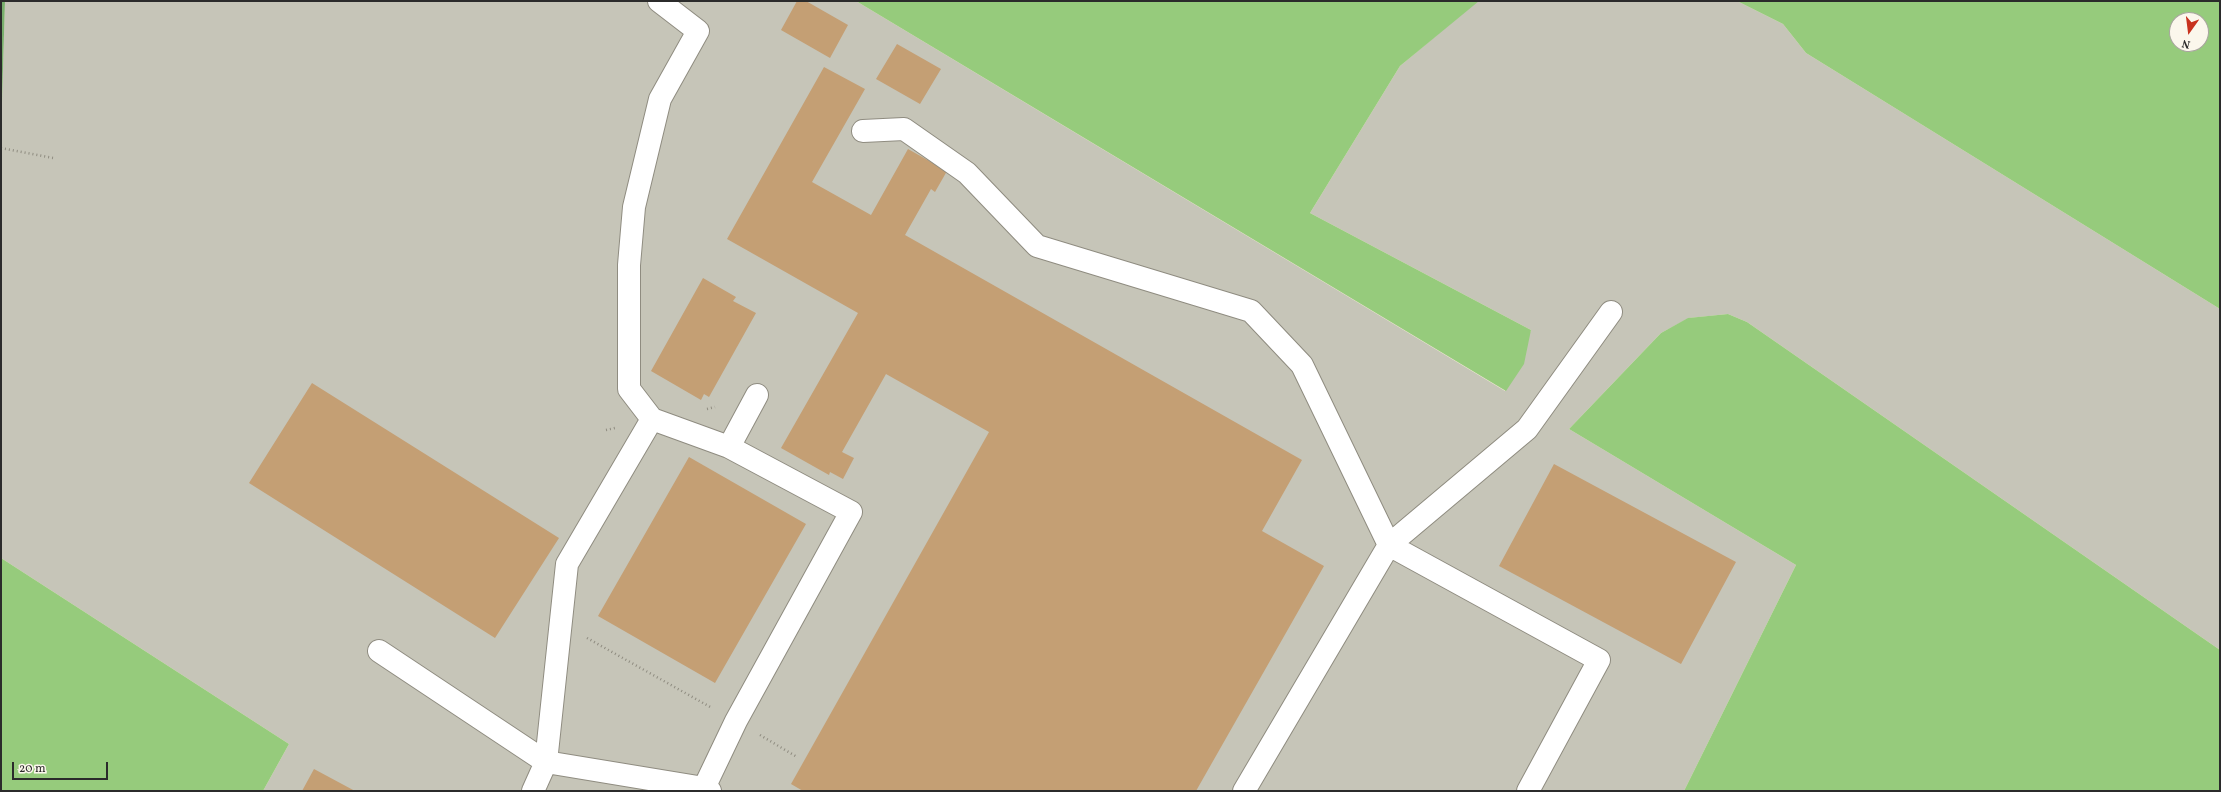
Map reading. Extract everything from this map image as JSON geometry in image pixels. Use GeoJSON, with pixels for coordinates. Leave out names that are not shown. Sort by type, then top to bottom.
{"type":"FeatureCollection","features":[{"type":"Feature","properties":{"kind":"lane"},"geometry":{"type":"LineString","coordinates":[[379,651],[546,762],[707,789],[736,722],[851,512],[729,447],[652,419],[629,389],[629,265],[634,207],[660,99],[698,31],[659,1]]}},
{"type":"Feature","properties":{"kind":"lane"},"geometry":{"type":"LineString","coordinates":[[863,131],[904,128],[967,173],[1037,246],[1252,311],[1302,366],[1389,545],[1599,660],[1528,791]]}},
{"type":"Feature","properties":{"kind":"lane"},"geometry":{"type":"LineString","coordinates":[[1244,791],[1389,545],[1527,429],[1611,312]]}},
{"type":"Feature","properties":{"kind":"lane"},"geometry":{"type":"LineString","coordinates":[[729,447],[757,395]]}},
{"type":"Feature","properties":{"kind":"lane"},"geometry":{"type":"LineString","coordinates":[[533,791],[546,762],[567,564],[652,419]]}},
{"type":"Feature","properties":{"kind":"path"},"geometry":{"type":"LineString","coordinates":[[1,148],[53,158]]}},
{"type":"Feature","properties":{"kind":"path"},"geometry":{"type":"LineString","coordinates":[[561,623],[797,757]]}},
{"type":"Feature","properties":{"kind":"shaded area"},"geometry":{"type":"Polygon","coordinates":[[[5,1],[856,1],[1505,391],[1531,330],[1310,213],[1400,66],[1476,2],[1737,1],[1783,24],[1806,53],[2220,309],[2220,650],[1747,322],[1728,314],[1689,318],[1661,333],[1569,429],[1796,565],[1684,791],[263,791],[289,744],[1,558],[1,136],[5,1]]]}},
{"type":"Feature","properties":{"kind":"green space"},"geometry":{"type":"Polygon","coordinates":[[[1,1],[5,1],[1,136],[1,1]]]}},
{"type":"Feature","properties":{"kind":"green space"},"geometry":{"type":"Polygon","coordinates":[[[856,1],[1479,1],[1400,66],[1310,213],[1531,330],[1524,364],[1506,391],[856,1]]]}},
{"type":"Feature","properties":{"kind":"green space"},"geometry":{"type":"Polygon","coordinates":[[[1737,1],[2220,1],[2220,309],[1806,53],[1783,24],[1737,1]]]}},
{"type":"Feature","properties":{"kind":"green space"},"geometry":{"type":"Polygon","coordinates":[[[1728,314],[1747,322],[2220,650],[2220,791],[1684,791],[1796,565],[1569,429],[1661,333],[1688,318],[1728,314]]]}},
{"type":"Feature","properties":{"kind":"green space"},"geometry":{"type":"Polygon","coordinates":[[[1,558],[289,744],[263,791],[1,791],[1,558]]]}},
{"type":"Feature","properties":{"kind":"building"},"geometry":{"type":"Polygon","coordinates":[[[797,1],[806,1],[848,25],[830,58],[781,30],[797,1]]]}},
{"type":"Feature","properties":{"kind":"building"},"geometry":{"type":"Polygon","coordinates":[[[897,44],[941,69],[920,104],[876,79],[897,44]]]}},
{"type":"Feature","properties":{"kind":"building"},"geometry":{"type":"Polygon","coordinates":[[[824,67],[865,89],[812,182],[871,215],[908,149],[947,171],[935,192],[931,189],[905,235],[1302,460],[1262,531],[1324,566],[1196,791],[803,791],[791,784],[989,432],[886,374],[842,452],[854,458],[843,479],[830,472],[829,475],[781,448],[858,313],[727,239],[824,67]]]}},
{"type":"Feature","properties":{"kind":"building"},"geometry":{"type":"Polygon","coordinates":[[[703,278],[736,297],[733,301],[756,313],[709,397],[704,394],[701,400],[651,371],[703,278]]]}},
{"type":"Feature","properties":{"kind":"building"},"geometry":{"type":"Polygon","coordinates":[[[312,383],[559,538],[495,638],[249,483],[312,383]]]}},
{"type":"Feature","properties":{"kind":"building"},"geometry":{"type":"Polygon","coordinates":[[[689,457],[806,524],[715,683],[598,616],[689,457]]]}},
{"type":"Feature","properties":{"kind":"building"},"geometry":{"type":"Polygon","coordinates":[[[1554,464],[1736,562],[1681,664],[1499,566],[1554,464]]]}},
{"type":"Feature","properties":{"kind":"building"},"geometry":{"type":"Polygon","coordinates":[[[314,769],[355,791],[302,791],[314,769]]]}}]}
